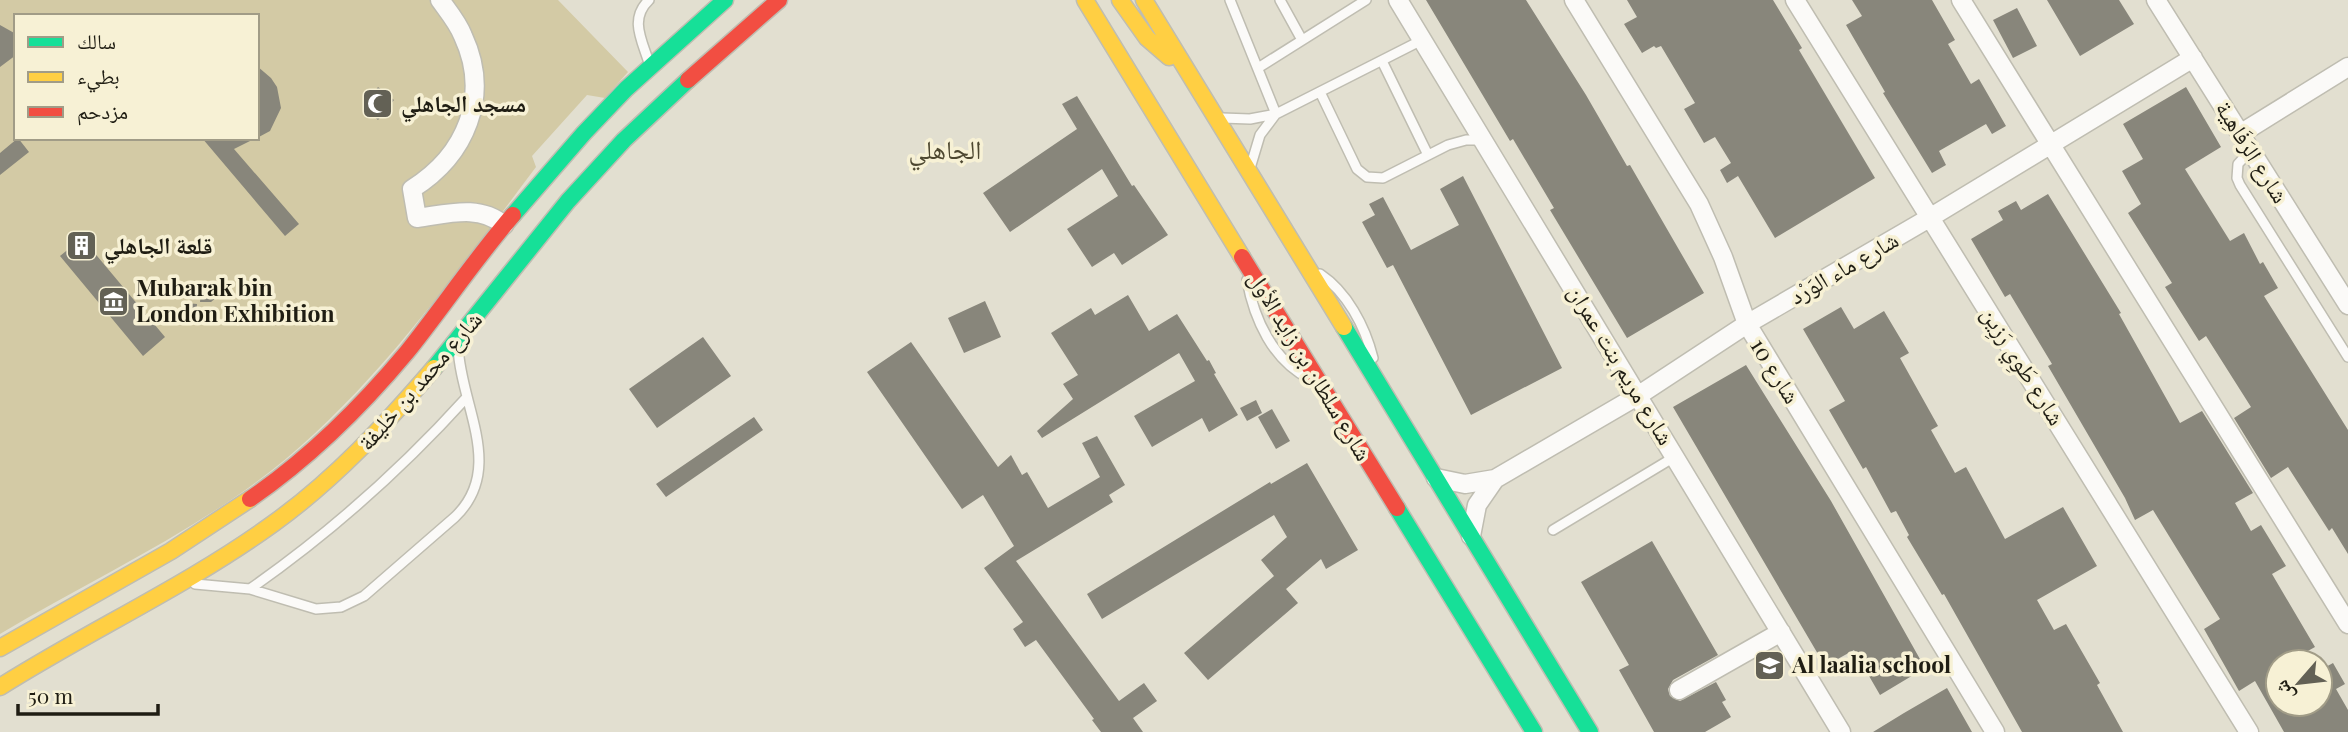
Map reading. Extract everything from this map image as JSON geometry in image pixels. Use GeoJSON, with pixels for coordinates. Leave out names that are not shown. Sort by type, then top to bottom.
{"type":"FeatureCollection","features":[{"type":"Feature","properties":{"kind":"main road","name":"شارع محمد بن خليفة"},"geometry":{"type":"LineString","coordinates":[[0,648],[171,551],[279,478],[336,428],[379,383],[436,315],[504,225],[584,133],[650,66],[725,0]]}},
{"type":"Feature","properties":{"kind":"main road","name":"شارع محمد بن خليفة"},"geometry":{"type":"LineString","coordinates":[[0,687],[240,548],[324,484],[394,415],[458,341],[548,225],[604,160],[667,99],[773,5],[786,0]]}},
{"type":"Feature","properties":{"kind":"main road"},"geometry":{"type":"LineString","coordinates":[[1077,0],[1096,17]]}},
{"type":"Feature","properties":{"kind":"main road","name":"شارع سلطان بن زايد الأول"},"geometry":{"type":"LineString","coordinates":[[1085,0],[1534,732]]}},
{"type":"Feature","properties":{"kind":"main road"},"geometry":{"type":"LineString","coordinates":[[1120,0],[1147,38],[1159,50],[1187,69]]}},
{"type":"Feature","properties":{"kind":"main road"},"geometry":{"type":"LineString","coordinates":[[1144,0],[1590,732]]}},
{"type":"Feature","properties":{"kind":"street"},"geometry":{"type":"LineString","coordinates":[[439,0],[463,33],[469,50],[474,77],[473,104],[469,122],[456,149],[437,171],[412,189],[418,218],[478,211],[504,225]]}},
{"type":"Feature","properties":{"kind":"street","name":"شارع مريم بنت عمران"},"geometry":{"type":"LineString","coordinates":[[1398,0],[1841,732]]}},
{"type":"Feature","properties":{"kind":"street","name":"شارع 10"},"geometry":{"type":"LineString","coordinates":[[1574,0],[1699,204],[1723,257],[1746,324],[1995,732]]}},
{"type":"Feature","properties":{"kind":"street","name":"شارع طَوِي رَزِين"},"geometry":{"type":"LineString","coordinates":[[1795,0],[2249,732]]}},
{"type":"Feature","properties":{"kind":"street"},"geometry":{"type":"LineString","coordinates":[[1961,0],[2348,624]]}},
{"type":"Feature","properties":{"kind":"street","name":"شارع الرَفَاهِية"},"geometry":{"type":"LineString","coordinates":[[2155,0],[2348,305]]}},
{"type":"Feature","properties":{"kind":"street","name":"شارع ماء الوَرْد"},"geometry":{"type":"LineString","coordinates":[[1436,478],[1465,484],[1495,479],[1639,395],[1746,324],[1931,217],[2193,58]]}},
{"type":"Feature","properties":{"kind":"street"},"geometry":{"type":"LineString","coordinates":[[2241,134],[2348,67]]}},
{"type":"Feature","properties":{"kind":"street","name":"شارع ماء الوَرْد"},"geometry":{"type":"LineString","coordinates":[[1471,536],[1477,505],[1495,479]]}},
{"type":"Feature","properties":{"kind":"street"},"geometry":{"type":"LineString","coordinates":[[1679,690],[1781,632]]}},
{"type":"Feature","properties":{"kind":"lane"},"geometry":{"type":"LineString","coordinates":[[649,0],[638,14],[638,22],[650,66]]}},
{"type":"Feature","properties":{"kind":"lane"},"geometry":{"type":"LineString","coordinates":[[1230,0],[1276,114]]}},
{"type":"Feature","properties":{"kind":"lane"},"geometry":{"type":"LineString","coordinates":[[1280,0],[1302,40]]}},
{"type":"Feature","properties":{"kind":"lane"},"geometry":{"type":"LineString","coordinates":[[1258,68],[1366,0]]}},
{"type":"Feature","properties":{"kind":"lane"},"geometry":{"type":"LineString","coordinates":[[1216,117],[1250,120],[1276,114],[1422,40]]}},
{"type":"Feature","properties":{"kind":"lane"},"geometry":{"type":"LineString","coordinates":[[1382,61],[1428,155]]}},
{"type":"Feature","properties":{"kind":"lane"},"geometry":{"type":"LineString","coordinates":[[1320,92],[1357,169],[1367,177],[1383,178],[1457,142],[1485,141]]}},
{"type":"Feature","properties":{"kind":"lane"},"geometry":{"type":"LineString","coordinates":[[1250,173],[1260,135],[1276,114]]}},
{"type":"Feature","properties":{"kind":"lane"},"geometry":{"type":"LineString","coordinates":[[2250,150],[2238,164],[2237,178],[2240,185],[2348,357]]}},
{"type":"Feature","properties":{"kind":"lane"},"geometry":{"type":"LineString","coordinates":[[179,585],[215,584],[250,589],[303,607],[341,607],[364,596],[455,517],[473,493],[480,463],[479,447],[461,372],[458,341]]}},
{"type":"Feature","properties":{"kind":"lane"},"geometry":{"type":"LineString","coordinates":[[250,589],[365,500],[467,397]]}},
{"type":"Feature","properties":{"kind":"lane"},"geometry":{"type":"LineString","coordinates":[[1553,530],[1676,456]]}},
{"type":"Feature","properties":{"kind":"shaded area"},"geometry":{"type":"Polygon","coordinates":[[[0,0],[558,0],[628,72],[605,98],[587,95],[532,156],[536,167],[406,336],[334,415],[296,451],[255,483],[162,543],[0,634],[0,0]]]}},
{"type":"Feature","properties":{"kind":"building"},"geometry":{"type":"Polygon","coordinates":[[[1426,0],[1526,0],[1627,166],[1630,165],[1704,293],[1627,338],[1550,210],[1554,208],[1513,139],[1510,141],[1426,0]]]}},
{"type":"Feature","properties":{"kind":"building"},"geometry":{"type":"Polygon","coordinates":[[[1627,0],[1773,0],[1802,48],[1799,50],[1875,178],[1775,238],[1738,176],[1727,183],[1720,170],[1731,163],[1715,137],[1704,143],[1684,109],[1695,103],[1661,46],[1654,46],[1642,53],[1624,24],[1637,17],[1627,0]]]}},
{"type":"Feature","properties":{"kind":"building"},"geometry":{"type":"Polygon","coordinates":[[[1852,0],[1932,0],[1955,40],[1948,44],[1971,84],[1979,79],[2006,126],[1992,134],[1986,124],[1939,151],[1946,165],[1932,173],[1883,93],[1885,92],[1846,25],[1862,16],[1852,0]]]}},
{"type":"Feature","properties":{"kind":"building"},"geometry":{"type":"Polygon","coordinates":[[[2047,0],[2119,0],[2134,24],[2080,56],[2047,0]]]}},
{"type":"Feature","properties":{"kind":"building"},"geometry":{"type":"Polygon","coordinates":[[[2017,8],[2037,46],[2013,58],[1993,20],[2017,8]]]}},
{"type":"Feature","properties":{"kind":"building"},"geometry":{"type":"Polygon","coordinates":[[[0,25],[14,33],[14,56],[0,67],[0,25]]]}},
{"type":"Feature","properties":{"kind":"building"},"geometry":{"type":"Polygon","coordinates":[[[259,68],[277,87],[281,108],[270,131],[259,137],[259,68]]]}},
{"type":"Feature","properties":{"kind":"building","name":"مسجد الجاهلي"},"geometry":{"type":"Polygon","coordinates":[[[378,87],[394,100],[378,120],[363,107],[378,87]]]}},
{"type":"Feature","properties":{"kind":"building"},"geometry":{"type":"Polygon","coordinates":[[[2186,87],[2221,147],[2185,169],[2230,241],[2244,233],[2260,264],[2263,262],[2278,288],[2264,296],[2348,430],[2348,554],[2332,528],[2329,531],[2288,467],[2271,478],[2234,418],[2251,407],[2206,336],[2199,341],[2165,287],[2172,283],[2128,213],[2141,204],[2122,171],[2143,159],[2123,124],[2186,87]]]}},
{"type":"Feature","properties":{"kind":"building"},"geometry":{"type":"Polygon","coordinates":[[[1077,96],[1132,186],[1134,185],[1168,235],[1122,265],[1114,253],[1092,267],[1067,229],[1118,196],[1102,169],[1010,232],[983,193],[1077,129],[1062,104],[1077,96]]]}},
{"type":"Feature","properties":{"kind":"building"},"geometry":{"type":"Polygon","coordinates":[[[16,140],[20,140],[29,152],[0,175],[0,153],[16,140]]]}},
{"type":"Feature","properties":{"kind":"building"},"geometry":{"type":"Polygon","coordinates":[[[204,140],[252,140],[234,149],[299,224],[285,236],[204,140]]]}},
{"type":"Feature","properties":{"kind":"building"},"geometry":{"type":"Polygon","coordinates":[[[1463,176],[1562,368],[1471,415],[1393,265],[1387,268],[1362,222],[1375,215],[1369,204],[1383,197],[1411,250],[1459,225],[1440,189],[1463,176]]]}},
{"type":"Feature","properties":{"kind":"building"},"geometry":{"type":"Polygon","coordinates":[[[2048,194],[2121,313],[2119,314],[2180,423],[2202,411],[2253,493],[2235,503],[2251,531],[2261,525],[2286,566],[2272,574],[2315,647],[2264,648],[2264,697],[2255,681],[2239,691],[2204,629],[2220,619],[2153,510],[2135,520],[2125,498],[2048,366],[2052,364],[2010,294],[2005,297],[1971,239],[2003,220],[1998,211],[2016,201],[2021,210],[2048,194]]]}},
{"type":"Feature","properties":{"kind":"building"},"geometry":{"type":"Polygon","coordinates":[[[82,238],[165,337],[143,356],[60,256],[82,238]]]}},
{"type":"Feature","properties":{"kind":"building"},"geometry":{"type":"Polygon","coordinates":[[[208,285],[219,286],[217,297],[211,302],[200,302],[201,290],[208,285]]]}},
{"type":"Feature","properties":{"kind":"building"},"geometry":{"type":"Polygon","coordinates":[[[1128,295],[1149,331],[1177,314],[1207,361],[1209,360],[1216,373],[1214,374],[1238,415],[1209,432],[1202,418],[1152,447],[1134,416],[1195,381],[1179,353],[1042,438],[1037,431],[1073,399],[1063,384],[1078,375],[1051,333],[1091,308],[1095,315],[1128,295]]]}},
{"type":"Feature","properties":{"kind":"building"},"geometry":{"type":"Polygon","coordinates":[[[985,301],[1001,337],[964,353],[948,318],[985,301]]]}},
{"type":"Feature","properties":{"kind":"building"},"geometry":{"type":"Polygon","coordinates":[[[186,303],[197,304],[196,315],[189,321],[178,319],[180,309],[186,303]]]}},
{"type":"Feature","properties":{"kind":"building"},"geometry":{"type":"Polygon","coordinates":[[[1841,307],[1854,329],[1884,311],[1909,353],[1900,358],[1938,426],[1931,430],[1955,473],[1966,467],[2005,539],[2063,507],[2097,566],[2037,600],[2054,630],[2066,624],[2100,683],[2097,685],[2123,732],[2022,732],[1944,594],[1942,595],[1907,537],[1909,535],[1896,511],[1891,513],[1866,467],[1863,469],[1829,410],[1845,401],[1803,329],[1841,307]]]}},
{"type":"Feature","properties":{"kind":"building"},"geometry":{"type":"Polygon","coordinates":[[[703,337],[731,376],[657,428],[629,389],[703,337]]]}},
{"type":"Feature","properties":{"kind":"building"},"geometry":{"type":"Polygon","coordinates":[[[911,342],[998,467],[1011,455],[1022,475],[1027,472],[1048,508],[1100,477],[1082,443],[1097,436],[1125,485],[1109,495],[1113,502],[1016,561],[1119,701],[1144,683],[1157,701],[1133,718],[1143,732],[1101,732],[1036,640],[1025,647],[1013,629],[1023,622],[984,568],[1014,546],[983,495],[962,509],[867,372],[911,342]]]}},
{"type":"Feature","properties":{"kind":"building"},"geometry":{"type":"Polygon","coordinates":[[[1746,365],[1831,501],[1925,668],[1880,695],[1854,650],[1825,666],[1673,407],[1746,365]]]}},
{"type":"Feature","properties":{"kind":"building"},"geometry":{"type":"Polygon","coordinates":[[[1256,400],[1262,413],[1247,421],[1240,408],[1256,400]]]}},
{"type":"Feature","properties":{"kind":"building"},"geometry":{"type":"Polygon","coordinates":[[[1272,409],[1290,441],[1276,449],[1258,417],[1272,409]]]}},
{"type":"Feature","properties":{"kind":"building"},"geometry":{"type":"Polygon","coordinates":[[[754,417],[763,430],[666,497],[656,484],[754,417]]]}},
{"type":"Feature","properties":{"kind":"building"},"geometry":{"type":"Polygon","coordinates":[[[1307,463],[1358,550],[1326,569],[1321,559],[1286,589],[1298,603],[1208,680],[1184,653],[1274,576],[1261,560],[1287,537],[1274,515],[1102,619],[1087,594],[1270,482],[1271,484],[1307,463]]]}},
{"type":"Feature","properties":{"kind":"building"},"geometry":{"type":"Polygon","coordinates":[[[1652,541],[1718,655],[1673,680],[1668,689],[1670,696],[1680,701],[1716,682],[1726,700],[1722,702],[1731,717],[1705,732],[1654,732],[1619,670],[1629,665],[1581,582],[1652,541]]]}},
{"type":"Feature","properties":{"kind":"building"},"geometry":{"type":"Polygon","coordinates":[[[2334,665],[2345,684],[2336,689],[2348,710],[2348,732],[2284,732],[2276,718],[2334,718],[2334,665]]]}},
{"type":"Feature","properties":{"kind":"building"},"geometry":{"type":"Polygon","coordinates":[[[1947,688],[1972,732],[1873,732],[1904,713],[1947,688]]]}},
{"type":"Feature","properties":{"kind":"traffic: fast"},"geometry":{"type":"LineString","coordinates":[[513,215],[626,89],[725,0]]}},
{"type":"Feature","properties":{"kind":"traffic: fast"},"geometry":{"type":"LineString","coordinates":[[434,368],[568,201],[624,140],[688,80]]}},
{"type":"Feature","properties":{"kind":"traffic: fast"},"geometry":{"type":"LineString","coordinates":[[1344,327],[1590,732]]}},
{"type":"Feature","properties":{"kind":"traffic: fast"},"geometry":{"type":"LineString","coordinates":[[1397,508],[1534,732]]}},
{"type":"Feature","properties":{"kind":"traffic: slow"},"geometry":{"type":"LineString","coordinates":[[1085,0],[1242,257]]}},
{"type":"Feature","properties":{"kind":"traffic: slow"},"geometry":{"type":"LineString","coordinates":[[1120,0],[1147,38],[1169,57]]}},
{"type":"Feature","properties":{"kind":"traffic: slow"},"geometry":{"type":"LineString","coordinates":[[1144,0],[1344,327]]}},
{"type":"Feature","properties":{"kind":"traffic: slow"},"geometry":{"type":"LineString","coordinates":[[0,687],[173,588],[274,523],[318,488],[358,450],[434,368]]}},
{"type":"Feature","properties":{"kind":"traffic: slow"},"geometry":{"type":"LineString","coordinates":[[0,648],[171,551],[250,499]]}},
{"type":"Feature","properties":{"kind":"traffic: jam"},"geometry":{"type":"LineString","coordinates":[[688,80],[779,0]]}},
{"type":"Feature","properties":{"kind":"traffic: jam"},"geometry":{"type":"LineString","coordinates":[[250,499],[313,449],[372,392],[407,352],[513,215]]}},
{"type":"Feature","properties":{"kind":"traffic: jam"},"geometry":{"type":"LineString","coordinates":[[1242,257],[1397,508]]}},
{"type":"Feature","properties":{"kind":"place","name":"مسجد الجاهلي"},"geometry":{"type":"Point","coordinates":[378,104]}},
{"type":"Feature","properties":{"kind":"place","name":"قلعة الجاهلي"},"geometry":{"type":"Point","coordinates":[81,246]}},
{"type":"Feature","properties":{"kind":"place","name":"Mubarak bin London Exhibition"},"geometry":{"type":"Point","coordinates":[113,301]}},
{"type":"Feature","properties":{"kind":"place","name":"Al laalia school"},"geometry":{"type":"Point","coordinates":[1769,665]}},
{"type":"Feature","properties":{"kind":"district","name":"الجاهلي"},"geometry":{"type":"Point","coordinates":[945,150]}}]}
